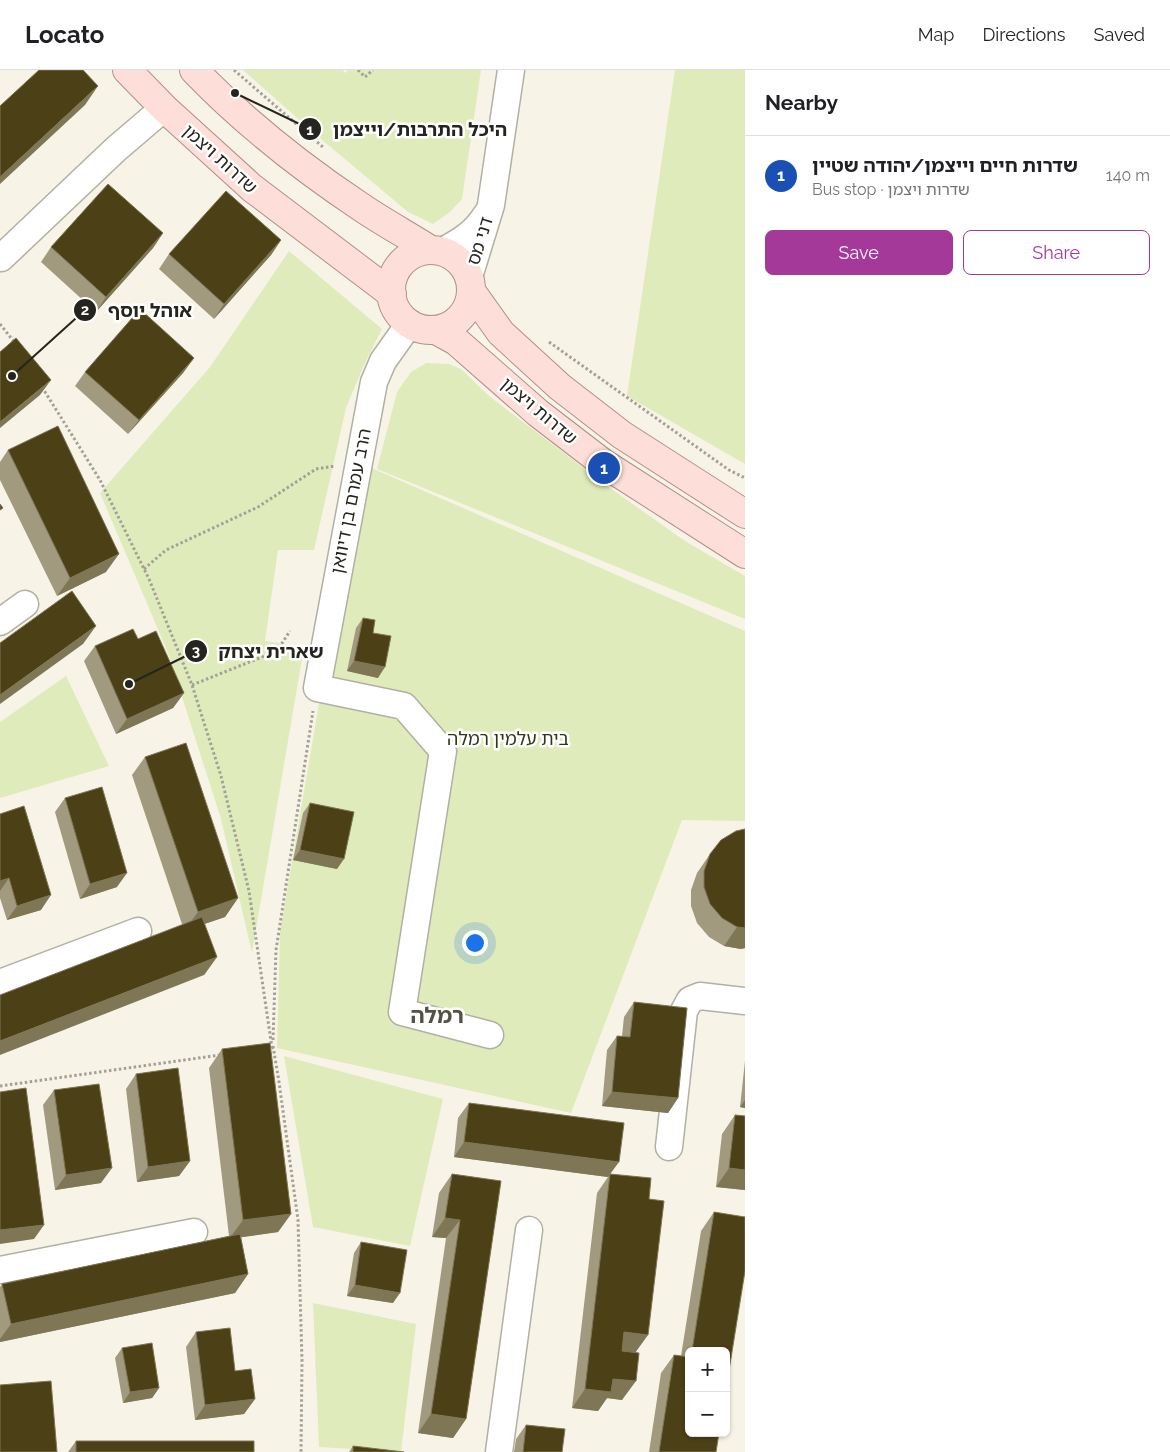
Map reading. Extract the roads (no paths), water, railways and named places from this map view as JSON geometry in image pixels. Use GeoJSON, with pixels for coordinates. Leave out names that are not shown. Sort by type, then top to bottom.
{"type":"FeatureCollection","features":[{"type":"Feature","properties":{"kind":"main road","name":"שדרות ויצמן"},"geometry":{"type":"LineString","coordinates":[[127,70],[164,108],[252,188],[392,294]]}},
{"type":"Feature","properties":{"kind":"main road"},"geometry":{"type":"LineString","coordinates":[[194,70],[214,91],[275,146],[361,207],[436,250],[455,257],[464,266],[470,284],[470,302],[464,312],[457,321],[447,326],[436,330],[423,329],[410,323],[394,305],[392,281],[397,269],[406,259],[417,252],[436,250]]}},
{"type":"Feature","properties":{"kind":"main road","name":"שדרות ויצמן"},"geometry":{"type":"LineString","coordinates":[[470,284],[501,333],[560,387],[622,435],[745,514]]}},
{"type":"Feature","properties":{"kind":"main road","name":"שדרות ויצמן"},"geometry":{"type":"LineString","coordinates":[[436,330],[456,341],[538,413],[603,463],[745,554]]}},
{"type":"Feature","properties":{"kind":"street","name":"דני מס"},"geometry":{"type":"LineString","coordinates":[[470,284],[491,205],[511,70]]}},
{"type":"Feature","properties":{"kind":"street"},"geometry":{"type":"LineString","coordinates":[[1,258],[116,149],[164,108]]}},
{"type":"Feature","properties":{"kind":"street","name":"דני מס"},"geometry":{"type":"LineString","coordinates":[[436,250],[467,238],[480,224],[491,205]]}},
{"type":"Feature","properties":{"kind":"street","name":"הרב עמרם בן דיוואן"},"geometry":{"type":"LineString","coordinates":[[410,323],[383,360],[374,382],[317,688],[404,706],[443,751],[402,1012],[490,1035]]}},
{"type":"Feature","properties":{"kind":"street"},"geometry":{"type":"LineString","coordinates":[[0,622],[25,604]]}},
{"type":"Feature","properties":{"kind":"street"},"geometry":{"type":"LineString","coordinates":[[0,983],[138,930]]}},
{"type":"Feature","properties":{"kind":"street"},"geometry":{"type":"LineString","coordinates":[[669,1147],[684,1012],[690,1000],[700,996],[745,1001]]}},
{"type":"Feature","properties":{"kind":"street"},"geometry":{"type":"LineString","coordinates":[[500,1452],[529,1230]]}},
{"type":"Feature","properties":{"kind":"street"},"geometry":{"type":"LineString","coordinates":[[0,1270],[194,1232]]}},
{"type":"Feature","properties":{"kind":"place","name":"היכל התרבות/וייצמן"},"geometry":{"type":"Point","coordinates":[235,93]}},
{"type":"Feature","properties":{"kind":"place","name":"אוהל יוסף"},"geometry":{"type":"Point","coordinates":[12,376]}},
{"type":"Feature","properties":{"kind":"place","name":"שדרות חיים וייצמן/יהודה שטיין"},"geometry":{"type":"Point","coordinates":[604,468]}},
{"type":"Feature","properties":{"kind":"place","name":"שארית יצחק"},"geometry":{"type":"Point","coordinates":[129,684]}},
{"type":"Feature","properties":{"kind":"district","name":"רמלה"},"geometry":{"type":"Point","coordinates":[437,1015]}},
{"type":"Feature","properties":{"kind":"park label","name":"בית עלמין רמלה"},"geometry":{"type":"Point","coordinates":[508,739]}}]}
